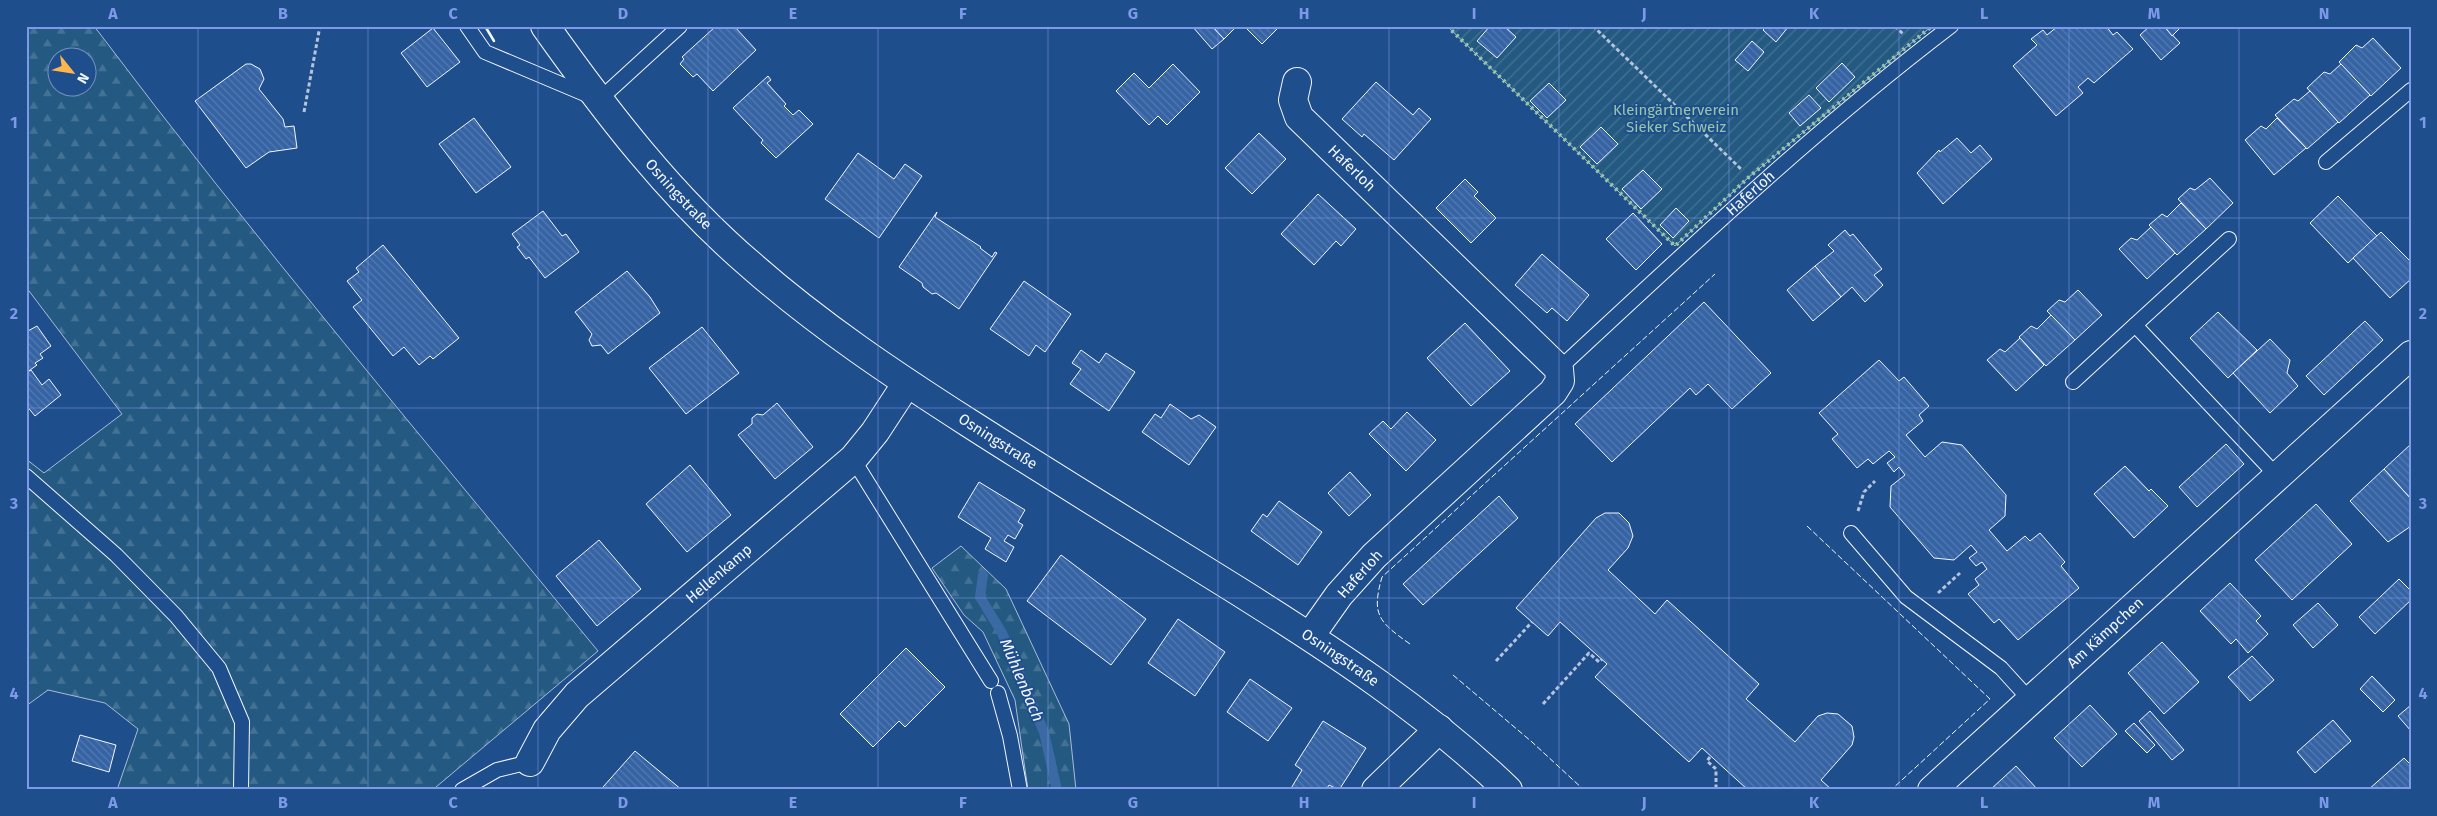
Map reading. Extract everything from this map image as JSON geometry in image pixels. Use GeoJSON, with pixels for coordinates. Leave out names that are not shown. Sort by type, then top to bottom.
{"type":"FeatureCollection","features":[{"type":"Feature","properties":{"kind":"street","name":"Osningstraße"},"geometry":{"type":"LineString","coordinates":[[545,26],[599,100],[690,208],[749,264],[824,324],[907,383],[1310,636],[1439,729],[1508,790]]}},
{"type":"Feature","properties":{"kind":"street","name":"Haferloh"},"geometry":{"type":"LineString","coordinates":[[1297,82],[1293,100],[1299,117],[1559,369],[1560,381],[1553,392],[1374,556],[1339,595],[1310,636]]}},
{"type":"Feature","properties":{"kind":"street","name":"Am Kämpchen"},"geometry":{"type":"LineString","coordinates":[[1932,790],[2411,355]]}},
{"type":"Feature","properties":{"kind":"street","name":"Hellenkamp"},"geometry":{"type":"LineString","coordinates":[[530,762],[547,730],[577,695],[853,459],[875,432],[907,383]]}},
{"type":"Feature","properties":{"kind":"street"},"geometry":{"type":"LineString","coordinates":[[1376,790],[1439,729]]}},
{"type":"Feature","properties":{"kind":"lane"},"geometry":{"type":"LineString","coordinates":[[466,26],[485,52],[599,100],[680,26]]}},
{"type":"Feature","properties":{"kind":"lane","name":"Haferloh"},"geometry":{"type":"LineString","coordinates":[[1559,369],[1841,115],[1951,26]]}},
{"type":"Feature","properties":{"kind":"lane"},"geometry":{"type":"LineString","coordinates":[[2326,162],[2411,90]]}},
{"type":"Feature","properties":{"kind":"lane"},"geometry":{"type":"LineString","coordinates":[[2073,382],[2229,239]]}},
{"type":"Feature","properties":{"kind":"lane"},"geometry":{"type":"LineString","coordinates":[[2135,325],[2277,476]]}},
{"type":"Feature","properties":{"kind":"lane"},"geometry":{"type":"LineString","coordinates":[[853,459],[995,687],[1010,736],[1020,790]]}},
{"type":"Feature","properties":{"kind":"lane"},"geometry":{"type":"LineString","coordinates":[[26,476],[116,555],[176,616],[219,668],[242,722],[241,790]]}},
{"type":"Feature","properties":{"kind":"lane"},"geometry":{"type":"LineString","coordinates":[[1851,533],[1906,597],[2001,668],[2030,700]]}},
{"type":"Feature","properties":{"kind":"lane"},"geometry":{"type":"LineString","coordinates":[[462,790],[497,770],[530,762]]}},
{"type":"Feature","properties":{"kind":"path"},"geometry":{"type":"LineString","coordinates":[[304,112],[320,26]]}},
{"type":"Feature","properties":{"kind":"path"},"geometry":{"type":"LineString","coordinates":[[1593,26],[1759,187]]}},
{"type":"Feature","properties":{"kind":"path"},"geometry":{"type":"LineString","coordinates":[[1851,533],[1864,492],[1875,482]]}},
{"type":"Feature","properties":{"kind":"path"},"geometry":{"type":"LineString","coordinates":[[1496,661],[1532,622]]}},
{"type":"Feature","properties":{"kind":"path"},"geometry":{"type":"LineString","coordinates":[[1544,704],[1589,653],[1599,662],[1602,659]]}},
{"type":"Feature","properties":{"kind":"path"},"geometry":{"type":"LineString","coordinates":[[1710,756],[1707,760],[1716,769],[1716,790]]}},
{"type":"Feature","properties":{"kind":"green space"},"geometry":{"type":"Polygon","coordinates":[[[26,26],[94,26],[279,263],[598,651],[436,787],[437,790],[117,790],[138,729],[105,703],[48,690],[26,706],[26,459],[44,473],[122,414],[26,287],[26,26]]]}},
{"type":"Feature","properties":{"kind":"green space","name":"Kleingärtnerverein Sieker Schweiz"},"geometry":{"type":"Polygon","coordinates":[[[1447,26],[1932,26],[1749,177],[1675,246],[1447,26]]]}},
{"type":"Feature","properties":{"kind":"green space"},"geometry":{"type":"Polygon","coordinates":[[[961,546],[1006,589],[1069,724],[1076,790],[1028,790],[1015,700],[983,632],[964,615],[932,568],[961,546]]]}},
{"type":"Feature","properties":{"kind":"building"},"geometry":{"type":"Polygon","coordinates":[[[716,26],[734,26],[756,50],[713,91],[697,74],[693,77],[680,64],[684,59],[682,57],[716,26]]]}},
{"type":"Feature","properties":{"kind":"building"},"geometry":{"type":"Polygon","coordinates":[[[1192,26],[1212,26],[1224,39],[1212,49],[1192,26]]]}},
{"type":"Feature","properties":{"kind":"building"},"geometry":{"type":"Polygon","coordinates":[[[1212,26],[1234,26],[1235,28],[1224,39],[1212,26]]]}},
{"type":"Feature","properties":{"kind":"building"},"geometry":{"type":"Polygon","coordinates":[[[1244,26],[1280,26],[1262,44],[1244,26]]]}},
{"type":"Feature","properties":{"kind":"building"},"geometry":{"type":"Polygon","coordinates":[[[1490,26],[1504,26],[1516,37],[1497,58],[1477,41],[1490,26]]]}},
{"type":"Feature","properties":{"kind":"building"},"geometry":{"type":"Polygon","coordinates":[[[1767,26],[1789,26],[1776,42],[1763,30],[1767,26]]]}},
{"type":"Feature","properties":{"kind":"building"},"geometry":{"type":"Polygon","coordinates":[[[2058,26],[2106,26],[2113,35],[2117,32],[2133,49],[2094,83],[2088,78],[2078,87],[2083,93],[2056,116],[2013,66],[2037,45],[2031,39],[2043,30],[2047,35],[2058,26]]]}},
{"type":"Feature","properties":{"kind":"building"},"geometry":{"type":"Polygon","coordinates":[[[2150,26],[2164,26],[2180,43],[2161,60],[2140,35],[2150,26]]]}},
{"type":"Feature","properties":{"kind":"building"},"geometry":{"type":"Polygon","coordinates":[[[2164,26],[2182,26],[2172,36],[2164,26]]]}},
{"type":"Feature","properties":{"kind":"building"},"geometry":{"type":"Polygon","coordinates":[[[433,28],[460,62],[427,87],[401,53],[433,28]]]}},
{"type":"Feature","properties":{"kind":"building"},"geometry":{"type":"Polygon","coordinates":[[[2373,38],[2401,68],[2371,96],[2339,62],[2356,45],[2362,48],[2373,38]]]}},
{"type":"Feature","properties":{"kind":"building"},"geometry":{"type":"Polygon","coordinates":[[[1752,41],[1764,52],[1748,71],[1735,60],[1752,41]]]}},
{"type":"Feature","properties":{"kind":"building"},"geometry":{"type":"Polygon","coordinates":[[[1842,63],[1855,77],[1829,102],[1816,88],[1842,63]]]}},
{"type":"Feature","properties":{"kind":"building"},"geometry":{"type":"Polygon","coordinates":[[[246,64],[251,64],[260,69],[264,79],[259,89],[283,119],[285,127],[294,126],[297,148],[269,152],[246,168],[195,101],[246,64]]]}},
{"type":"Feature","properties":{"kind":"building"},"geometry":{"type":"Polygon","coordinates":[[[1173,64],[1200,92],[1167,125],[1158,116],[1149,125],[1116,91],[1134,73],[1149,88],[1173,64]]]}},
{"type":"Feature","properties":{"kind":"building"},"geometry":{"type":"Polygon","coordinates":[[[2341,64],[2370,95],[2339,123],[2307,88],[2324,72],[2330,74],[2341,64]]]}},
{"type":"Feature","properties":{"kind":"building"},"geometry":{"type":"Polygon","coordinates":[[[768,76],[771,80],[767,83],[786,104],[784,106],[793,115],[799,110],[813,124],[776,158],[761,143],[763,140],[733,108],[768,76]]]}},
{"type":"Feature","properties":{"kind":"building"},"geometry":{"type":"Polygon","coordinates":[[[1376,82],[1413,115],[1419,108],[1431,119],[1394,160],[1364,134],[1362,137],[1342,119],[1376,82]]]}},
{"type":"Feature","properties":{"kind":"building"},"geometry":{"type":"Polygon","coordinates":[[[1549,83],[1566,100],[1547,118],[1530,101],[1549,83]]]}},
{"type":"Feature","properties":{"kind":"building"},"geometry":{"type":"Polygon","coordinates":[[[2310,91],[2338,122],[2307,149],[2275,115],[2294,99],[2298,101],[2310,91]]]}},
{"type":"Feature","properties":{"kind":"building"},"geometry":{"type":"Polygon","coordinates":[[[1809,95],[1821,108],[1800,126],[1789,113],[1809,95]]]}},
{"type":"Feature","properties":{"kind":"building"},"geometry":{"type":"Polygon","coordinates":[[[474,118],[511,167],[476,193],[439,144],[474,118]]]}},
{"type":"Feature","properties":{"kind":"building"},"geometry":{"type":"Polygon","coordinates":[[[2277,118],[2306,148],[2274,175],[2245,140],[2261,126],[2266,129],[2277,118]]]}},
{"type":"Feature","properties":{"kind":"building"},"geometry":{"type":"Polygon","coordinates":[[[1601,127],[1618,144],[1597,164],[1580,147],[1601,127]]]}},
{"type":"Feature","properties":{"kind":"building"},"geometry":{"type":"Polygon","coordinates":[[[1259,133],[1286,159],[1252,194],[1225,168],[1259,133]]]}},
{"type":"Feature","properties":{"kind":"building"},"geometry":{"type":"Polygon","coordinates":[[[1957,138],[1971,153],[1980,145],[1992,159],[1943,204],[1917,173],[1939,150],[1940,152],[1957,138]]]}},
{"type":"Feature","properties":{"kind":"building"},"geometry":{"type":"Polygon","coordinates":[[[858,153],[894,179],[905,164],[922,176],[879,238],[825,199],[858,153]]]}},
{"type":"Feature","properties":{"kind":"building"},"geometry":{"type":"Polygon","coordinates":[[[1643,170],[1662,189],[1641,209],[1622,189],[1643,170]]]}},
{"type":"Feature","properties":{"kind":"building"},"geometry":{"type":"Polygon","coordinates":[[[2210,178],[2233,203],[2206,229],[2178,199],[2190,188],[2195,190],[2210,178]]]}},
{"type":"Feature","properties":{"kind":"building"},"geometry":{"type":"Polygon","coordinates":[[[1465,179],[1478,192],[1474,196],[1496,218],[1471,243],[1436,208],[1465,179]]]}},
{"type":"Feature","properties":{"kind":"building"},"geometry":{"type":"Polygon","coordinates":[[[1318,194],[1356,229],[1341,246],[1336,241],[1314,265],[1281,234],[1318,194]]]}},
{"type":"Feature","properties":{"kind":"building"},"geometry":{"type":"Polygon","coordinates":[[[2338,196],[2377,236],[2348,263],[2310,223],[2338,196]]]}},
{"type":"Feature","properties":{"kind":"building"},"geometry":{"type":"Polygon","coordinates":[[[2181,203],[2206,229],[2177,255],[2149,225],[2162,214],[2167,217],[2181,203]]]}},
{"type":"Feature","properties":{"kind":"building"},"geometry":{"type":"Polygon","coordinates":[[[1676,208],[1689,221],[1673,238],[1660,225],[1676,208]]]}},
{"type":"Feature","properties":{"kind":"building"},"geometry":{"type":"Polygon","coordinates":[[[543,211],[562,236],[566,234],[579,252],[545,278],[529,257],[526,259],[517,247],[520,245],[512,234],[543,211]]]}},
{"type":"Feature","properties":{"kind":"building"},"geometry":{"type":"Polygon","coordinates":[[[937,212],[935,217],[981,247],[992,257],[995,252],[997,253],[959,309],[936,293],[932,294],[923,287],[922,283],[899,267],[937,212]]]}},
{"type":"Feature","properties":{"kind":"building"},"geometry":{"type":"Polygon","coordinates":[[[1633,213],[1662,244],[1636,270],[1606,239],[1633,213]]]}},
{"type":"Feature","properties":{"kind":"building"},"geometry":{"type":"Polygon","coordinates":[[[2151,227],[2175,253],[2147,279],[2119,249],[2131,238],[2137,240],[2151,227]]]}},
{"type":"Feature","properties":{"kind":"building"},"geometry":{"type":"Polygon","coordinates":[[[1845,230],[1850,236],[1853,234],[1882,269],[1874,275],[1883,285],[1865,302],[1852,287],[1841,297],[1815,266],[1834,251],[1828,245],[1845,230]]]}},
{"type":"Feature","properties":{"kind":"building"},"geometry":{"type":"Polygon","coordinates":[[[2381,232],[2411,262],[2411,279],[2390,298],[2353,258],[2381,232]]]}},
{"type":"Feature","properties":{"kind":"building"},"geometry":{"type":"Polygon","coordinates":[[[383,245],[459,338],[433,359],[430,356],[419,365],[404,347],[393,356],[353,307],[362,300],[347,281],[359,272],[356,268],[383,245]]]}},
{"type":"Feature","properties":{"kind":"building"},"geometry":{"type":"Polygon","coordinates":[[[1542,254],[1589,295],[1567,321],[1552,308],[1547,313],[1515,285],[1542,254]]]}},
{"type":"Feature","properties":{"kind":"building"},"geometry":{"type":"Polygon","coordinates":[[[1815,266],[1841,297],[1813,321],[1787,290],[1815,266]]]}},
{"type":"Feature","properties":{"kind":"building"},"geometry":{"type":"Polygon","coordinates":[[[627,271],[650,297],[660,313],[608,354],[601,345],[592,346],[589,340],[592,334],[575,312],[627,271]]]}},
{"type":"Feature","properties":{"kind":"building"},"geometry":{"type":"Polygon","coordinates":[[[1024,281],[1071,314],[1045,352],[1036,345],[1029,356],[990,329],[1024,281]]]}},
{"type":"Feature","properties":{"kind":"building"},"geometry":{"type":"Polygon","coordinates":[[[2078,290],[2102,315],[2075,340],[2047,311],[2059,300],[2065,302],[2078,290]]]}},
{"type":"Feature","properties":{"kind":"building"},"geometry":{"type":"Polygon","coordinates":[[[1704,302],[1771,373],[1732,409],[1708,384],[1696,395],[1690,388],[1612,462],[1575,424],[1704,302]]]}},
{"type":"Feature","properties":{"kind":"building"},"geometry":{"type":"Polygon","coordinates":[[[2218,312],[2257,350],[2228,378],[2190,338],[2218,312]]]}},
{"type":"Feature","properties":{"kind":"building"},"geometry":{"type":"Polygon","coordinates":[[[2051,315],[2075,340],[2046,366],[2019,337],[2031,326],[2037,329],[2051,315]]]}},
{"type":"Feature","properties":{"kind":"building"},"geometry":{"type":"Polygon","coordinates":[[[2365,321],[2383,340],[2324,395],[2306,376],[2365,321]]]}},
{"type":"Feature","properties":{"kind":"building"},"geometry":{"type":"Polygon","coordinates":[[[1465,323],[1510,371],[1471,406],[1427,358],[1465,323]]]}},
{"type":"Feature","properties":{"kind":"building"},"geometry":{"type":"Polygon","coordinates":[[[37,326],[51,346],[40,354],[43,358],[35,363],[37,365],[26,373],[26,332],[37,326]]]}},
{"type":"Feature","properties":{"kind":"building"},"geometry":{"type":"Polygon","coordinates":[[[702,327],[739,373],[686,414],[649,368],[702,327]]]}},
{"type":"Feature","properties":{"kind":"building"},"geometry":{"type":"Polygon","coordinates":[[[2020,338],[2044,365],[2016,391],[1987,360],[2000,349],[2005,352],[2020,338]]]}},
{"type":"Feature","properties":{"kind":"building"},"geometry":{"type":"Polygon","coordinates":[[[2270,339],[2290,360],[2287,373],[2298,386],[2270,413],[2233,373],[2270,339]]]}},
{"type":"Feature","properties":{"kind":"building"},"geometry":{"type":"Polygon","coordinates":[[[1081,350],[1099,363],[1106,353],[1135,372],[1109,411],[1070,384],[1081,369],[1072,363],[1081,350]]]}},
{"type":"Feature","properties":{"kind":"building"},"geometry":{"type":"Polygon","coordinates":[[[1879,360],[1899,381],[1904,377],[1929,406],[1919,415],[1923,421],[1906,435],[1925,457],[1942,442],[1962,445],[2006,495],[2005,516],[1989,530],[2007,551],[2025,536],[2030,541],[2040,533],[2065,562],[2061,566],[2079,588],[2018,640],[1999,619],[1994,623],[1968,594],[1979,585],[1975,579],[1987,569],[1982,562],[1976,566],[1969,558],[1977,552],[1971,545],[1954,560],[1934,558],[1890,507],[1891,486],[1905,475],[1899,467],[1894,472],[1887,463],[1895,457],[1889,451],[1873,464],[1868,459],[1857,468],[1832,439],[1838,434],[1819,413],[1879,360]]]}},
{"type":"Feature","properties":{"kind":"building"},"geometry":{"type":"Polygon","coordinates":[[[31,370],[42,385],[49,379],[61,395],[35,416],[26,405],[26,373],[31,370]]]}},
{"type":"Feature","properties":{"kind":"building"},"geometry":{"type":"Polygon","coordinates":[[[777,403],[813,447],[775,479],[738,435],[752,424],[752,418],[757,414],[763,415],[777,403]]]}},
{"type":"Feature","properties":{"kind":"building"},"geometry":{"type":"Polygon","coordinates":[[[1170,404],[1191,419],[1199,415],[1216,427],[1189,465],[1142,432],[1155,414],[1161,418],[1170,404]]]}},
{"type":"Feature","properties":{"kind":"building"},"geometry":{"type":"Polygon","coordinates":[[[1407,412],[1436,440],[1406,471],[1369,434],[1383,421],[1391,429],[1407,412]]]}},
{"type":"Feature","properties":{"kind":"building"},"geometry":{"type":"Polygon","coordinates":[[[2226,444],[2244,464],[2197,507],[2179,487],[2226,444]]]}},
{"type":"Feature","properties":{"kind":"building"},"geometry":{"type":"Polygon","coordinates":[[[2411,444],[2411,499],[2384,469],[2411,444]]]}},
{"type":"Feature","properties":{"kind":"building"},"geometry":{"type":"Polygon","coordinates":[[[690,465],[731,515],[687,552],[646,504],[690,465]]]}},
{"type":"Feature","properties":{"kind":"building"},"geometry":{"type":"Polygon","coordinates":[[[2125,466],[2149,491],[2151,489],[2168,506],[2134,538],[2094,494],[2125,466]]]}},
{"type":"Feature","properties":{"kind":"building"},"geometry":{"type":"Polygon","coordinates":[[[2384,469],[2411,499],[2411,526],[2388,542],[2350,501],[2384,469]]]}},
{"type":"Feature","properties":{"kind":"building"},"geometry":{"type":"Polygon","coordinates":[[[1350,472],[1371,495],[1349,516],[1328,493],[1350,472]]]}},
{"type":"Feature","properties":{"kind":"building"},"geometry":{"type":"Polygon","coordinates":[[[979,482],[1025,510],[1018,522],[1023,525],[1015,539],[1008,535],[1004,541],[1014,547],[1006,562],[985,549],[991,538],[958,517],[979,482]]]}},
{"type":"Feature","properties":{"kind":"building"},"geometry":{"type":"Polygon","coordinates":[[[1499,496],[1518,518],[1423,605],[1403,584],[1499,496]]]}},
{"type":"Feature","properties":{"kind":"building"},"geometry":{"type":"Polygon","coordinates":[[[1279,501],[1322,532],[1298,565],[1251,531],[1263,514],[1267,517],[1279,501]]]}},
{"type":"Feature","properties":{"kind":"building"},"geometry":{"type":"Polygon","coordinates":[[[2316,504],[2352,544],[2292,600],[2255,560],[2316,504]]]}},
{"type":"Feature","properties":{"kind":"building"},"geometry":{"type":"Polygon","coordinates":[[[1605,513],[1619,513],[1629,523],[1633,536],[1628,548],[1608,570],[1655,614],[1667,600],[1759,684],[1746,699],[1795,742],[1818,716],[1827,713],[1838,714],[1852,726],[1854,737],[1852,745],[1821,780],[1832,790],[1748,790],[1702,748],[1689,762],[1595,677],[1607,664],[1560,622],[1548,636],[1516,608],[1596,518],[1605,513]]]}},
{"type":"Feature","properties":{"kind":"building"},"geometry":{"type":"Polygon","coordinates":[[[599,540],[641,589],[597,626],[556,576],[599,540]]]}},
{"type":"Feature","properties":{"kind":"building"},"geometry":{"type":"Polygon","coordinates":[[[1061,555],[1146,619],[1111,665],[1027,601],[1061,555]]]}},
{"type":"Feature","properties":{"kind":"building"},"geometry":{"type":"Polygon","coordinates":[[[2399,579],[2411,591],[2411,600],[2375,634],[2359,617],[2399,579]]]}},
{"type":"Feature","properties":{"kind":"building"},"geometry":{"type":"Polygon","coordinates":[[[2230,583],[2261,616],[2256,621],[2268,634],[2248,653],[2236,639],[2231,644],[2200,611],[2230,583]]]}},
{"type":"Feature","properties":{"kind":"building"},"geometry":{"type":"Polygon","coordinates":[[[2318,603],[2338,625],[2313,648],[2293,625],[2318,603]]]}},
{"type":"Feature","properties":{"kind":"building"},"geometry":{"type":"Polygon","coordinates":[[[1178,619],[1225,652],[1195,696],[1148,663],[1178,619]]]}},
{"type":"Feature","properties":{"kind":"building"},"geometry":{"type":"Polygon","coordinates":[[[2162,642],[2199,682],[2164,714],[2128,673],[2162,642]]]}},
{"type":"Feature","properties":{"kind":"building"},"geometry":{"type":"Polygon","coordinates":[[[906,648],[945,687],[905,727],[899,721],[873,747],[840,714],[906,648]]]}},
{"type":"Feature","properties":{"kind":"building"},"geometry":{"type":"Polygon","coordinates":[[[2252,656],[2274,680],[2250,701],[2228,677],[2252,656]]]}},
{"type":"Feature","properties":{"kind":"building"},"geometry":{"type":"Polygon","coordinates":[[[2372,676],[2395,700],[2383,712],[2360,689],[2372,676]]]}},
{"type":"Feature","properties":{"kind":"building"},"geometry":{"type":"Polygon","coordinates":[[[1250,679],[1292,708],[1268,741],[1227,712],[1250,679]]]}},
{"type":"Feature","properties":{"kind":"building"},"geometry":{"type":"Polygon","coordinates":[[[2090,705],[2117,734],[2082,767],[2054,738],[2090,705]]]}},
{"type":"Feature","properties":{"kind":"building"},"geometry":{"type":"Polygon","coordinates":[[[2411,705],[2411,731],[2398,716],[2411,705]]]}},
{"type":"Feature","properties":{"kind":"building"},"geometry":{"type":"Polygon","coordinates":[[[2150,711],[2184,750],[2172,760],[2139,721],[2150,711]]]}},
{"type":"Feature","properties":{"kind":"building"},"geometry":{"type":"Polygon","coordinates":[[[2333,720],[2351,741],[2315,773],[2297,752],[2333,720]]]}},
{"type":"Feature","properties":{"kind":"building"},"geometry":{"type":"Polygon","coordinates":[[[1323,721],[1366,748],[1339,790],[1329,785],[1326,790],[1290,790],[1302,770],[1295,765],[1323,721]]]}},
{"type":"Feature","properties":{"kind":"building"},"geometry":{"type":"Polygon","coordinates":[[[2134,723],[2155,745],[2147,753],[2125,731],[2134,723]]]}},
{"type":"Feature","properties":{"kind":"building"},"geometry":{"type":"Polygon","coordinates":[[[80,735],[116,745],[109,772],[72,761],[80,735]]]}},
{"type":"Feature","properties":{"kind":"building"},"geometry":{"type":"Polygon","coordinates":[[[635,751],[682,790],[608,790],[603,787],[635,751]]]}},
{"type":"Feature","properties":{"kind":"building"},"geometry":{"type":"Polygon","coordinates":[[[2404,758],[2411,765],[2411,790],[2368,790],[2404,758]]]}},
{"type":"Feature","properties":{"kind":"building"},"geometry":{"type":"Polygon","coordinates":[[[2016,766],[2038,790],[1990,790],[2016,766]]]}},
{"type":"Feature","properties":{"kind":"waterway","name":"Mühlenbach"},"geometry":{"type":"LineString","coordinates":[[983,575],[980,597],[1002,633],[1044,732],[1057,790]]}},
{"type":"Feature","properties":{"kind":"hedge"},"geometry":{"type":"LineString","coordinates":[[1447,26],[1675,246],[1749,177],[1932,26]]}},
{"type":"Feature","properties":{"kind":"fence"},"geometry":{"type":"LineString","coordinates":[[1410,644],[1391,630],[1380,616],[1377,600],[1382,577],[1715,274]]}},
{"type":"Feature","properties":{"kind":"fence"},"geometry":{"type":"LineString","coordinates":[[1807,526],[1990,699],[1891,790]]}},
{"type":"Feature","properties":{"kind":"fence"},"geometry":{"type":"LineString","coordinates":[[1453,675],[1532,742],[1584,790]]}},
{"type":"Feature","properties":{"kind":"wall"},"geometry":{"type":"LineString","coordinates":[[485,26],[494,41]]}}]}
